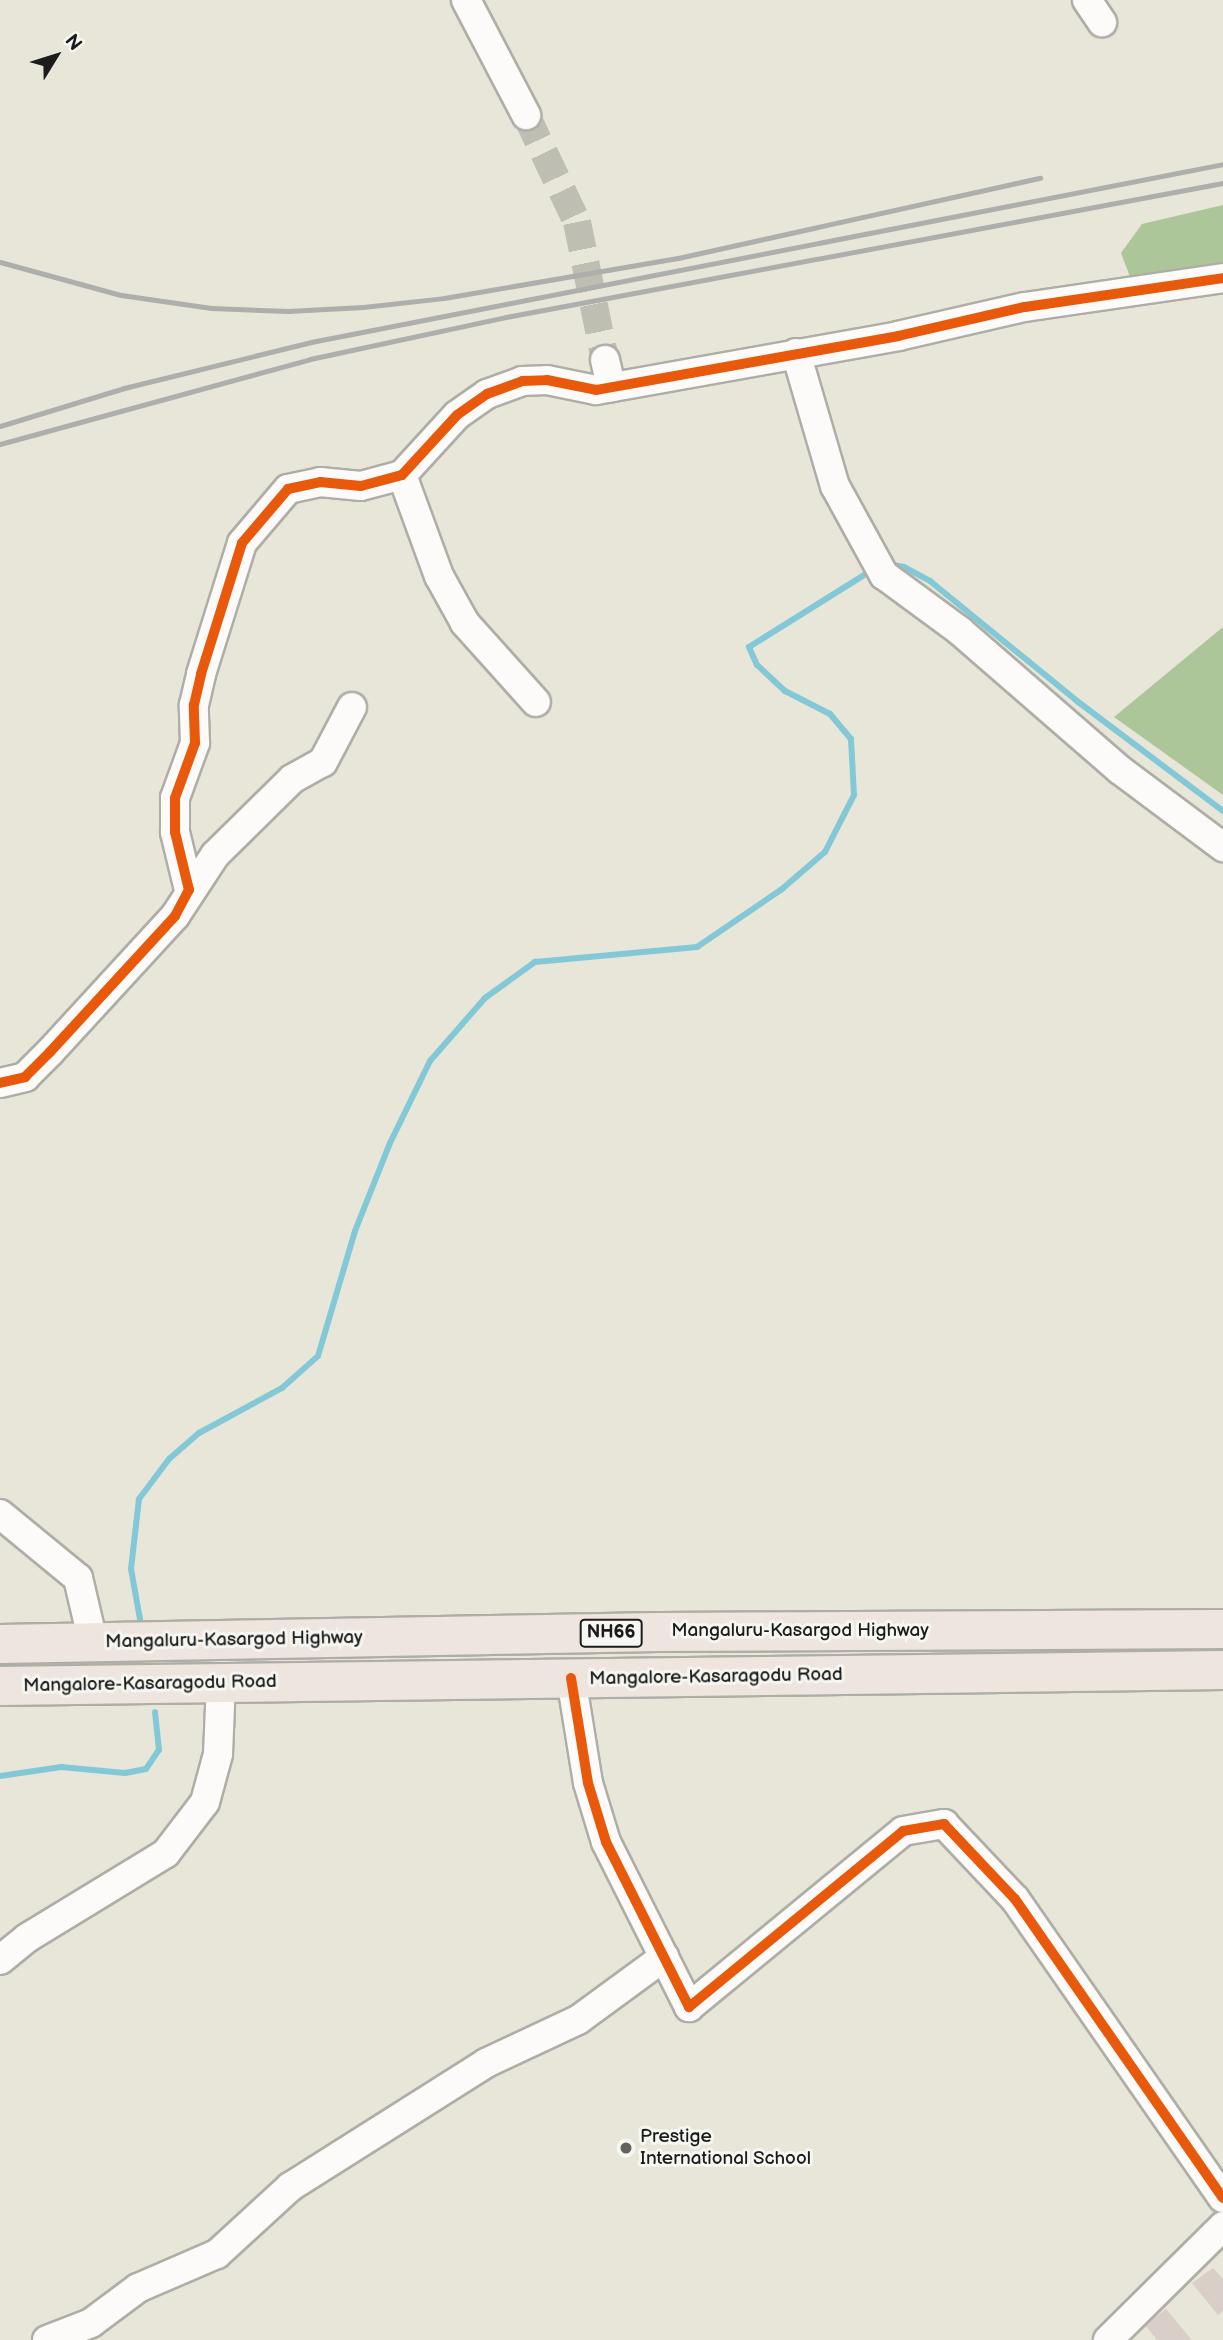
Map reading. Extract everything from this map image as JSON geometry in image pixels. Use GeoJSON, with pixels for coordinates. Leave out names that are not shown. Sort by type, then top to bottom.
{"type":"FeatureCollection","features":[{"type":"Feature","properties":{"kind":"highway","name":"Mangaluru-Kasargod Highway"},"geometry":{"type":"LineString","coordinates":[[0,1644],[1217,1624]]}},
{"type":"Feature","properties":{"kind":"highway","name":"Mangalore-Kasaragodu Road"},"geometry":{"type":"LineString","coordinates":[[0,1686],[1223,1670]]}},
{"type":"Feature","properties":{"kind":"street"},"geometry":{"type":"LineString","coordinates":[[466,0],[526,115]]}},
{"type":"Feature","properties":{"kind":"street"},"geometry":{"type":"LineString","coordinates":[[189,890],[175,832],[175,798],[195,743],[194,705],[201,674],[242,543],[289,489],[320,482],[361,486],[402,475],[448,423],[487,394],[522,381],[547,380],[596,390],[898,336],[1025,307],[1223,278]]}},
{"type":"Feature","properties":{"kind":"street"},"geometry":{"type":"LineString","coordinates":[[796,353],[835,486],[877,566],[960,631],[1120,770],[1223,847]]}},
{"type":"Feature","properties":{"kind":"street"},"geometry":{"type":"LineString","coordinates":[[605,360],[611,387]]}},
{"type":"Feature","properties":{"kind":"street"},"geometry":{"type":"LineString","coordinates":[[402,475],[439,576],[465,623],[536,702]]}},
{"type":"Feature","properties":{"kind":"street"},"geometry":{"type":"LineString","coordinates":[[0,1083],[25,1077],[175,916],[189,890],[215,855],[292,779],[323,762],[352,707]]}},
{"type":"Feature","properties":{"kind":"street"},"geometry":{"type":"LineString","coordinates":[[0,1514],[78,1578],[93,1642]]}},
{"type":"Feature","properties":{"kind":"street"},"geometry":{"type":"LineString","coordinates":[[571,1678],[588,1783],[606,1842],[689,2007],[903,1831],[944,1824],[1015,1899],[1223,2198]]}},
{"type":"Feature","properties":{"kind":"street"},"geometry":{"type":"LineString","coordinates":[[0,1960],[27,1938],[166,1853],[205,1802],[218,1754],[221,1683]]}},
{"type":"Feature","properties":{"kind":"street"},"geometry":{"type":"LineString","coordinates":[[47,2340],[91,2322],[138,2288],[217,2254],[290,2187],[486,2063],[578,2020],[664,1957]]}},
{"type":"Feature","properties":{"kind":"street"},"geometry":{"type":"LineString","coordinates":[[1108,2340],[1223,2226]]}},
{"type":"Feature","properties":{"kind":"green space"},"geometry":{"type":"Polygon","coordinates":[[[1223,205],[1223,290],[1138,298],[1121,253],[1142,224],[1223,205]]]}},
{"type":"Feature","properties":{"kind":"green space"},"geometry":{"type":"Polygon","coordinates":[[[1223,627],[1223,795],[1114,717],[1223,627]]]}},
{"type":"Feature","properties":{"kind":"building"},"geometry":{"type":"Polygon","coordinates":[[[1213,2268],[1223,2279],[1223,2311],[1218,2315],[1192,2283],[1213,2268]]]}},
{"type":"Feature","properties":{"kind":"building"},"geometry":{"type":"Polygon","coordinates":[[[1166,2309],[1191,2339],[1157,2340],[1145,2325],[1166,2309]]]}},
{"type":"Feature","properties":{"kind":"waterway"},"geometry":{"type":"LineString","coordinates":[[888,564],[904,567],[930,581],[1077,701],[1223,811]]}},
{"type":"Feature","properties":{"kind":"waterway"},"geometry":{"type":"LineString","coordinates":[[140,1619],[131,1569],[139,1499],[169,1459],[199,1433],[282,1388],[318,1356],[355,1231],[390,1143],[430,1061],[485,998],[535,962],[697,947],[782,889],[825,852],[854,795],[851,739],[830,714],[785,691],[757,665],[749,647],[872,570]]}},
{"type":"Feature","properties":{"kind":"waterway"},"geometry":{"type":"LineString","coordinates":[[0,1776],[61,1767],[125,1773],[146,1769],[159,1750],[155,1712]]}},
{"type":"Feature","properties":{"kind":"tunnel"},"geometry":{"type":"LineString","coordinates":[[526,115],[577,222],[605,360]]}},
{"type":"Feature","properties":{"kind":"railway"},"geometry":{"type":"LineString","coordinates":[[0,426],[124,388],[311,342],[1223,164]]}},
{"type":"Feature","properties":{"kind":"railway"},"geometry":{"type":"LineString","coordinates":[[0,262],[121,295],[211,308],[288,311],[363,307],[444,298],[678,258],[1040,178]]}},
{"type":"Feature","properties":{"kind":"railway"},"geometry":{"type":"LineString","coordinates":[[0,444],[310,359],[506,317],[1223,183]]}},
{"type":"Feature","properties":{"kind":"cycle path"},"geometry":{"type":"LineString","coordinates":[[0,1083],[25,1077],[50,1052],[175,916],[189,890],[175,832],[175,798],[195,743],[194,705],[201,674],[242,543],[288,489],[320,482],[361,486],[402,475],[457,415],[487,394],[522,381],[547,380],[596,390],[898,336],[1025,307],[1223,278]]}},
{"type":"Feature","properties":{"kind":"cycle path"},"geometry":{"type":"LineString","coordinates":[[571,1678],[588,1783],[606,1842],[689,2007],[903,1831],[944,1824],[1015,1899],[1223,2198]]}},
{"type":"Feature","properties":{"kind":"place","name":"Prestige International School"},"geometry":{"type":"Point","coordinates":[626,2148]}}]}
